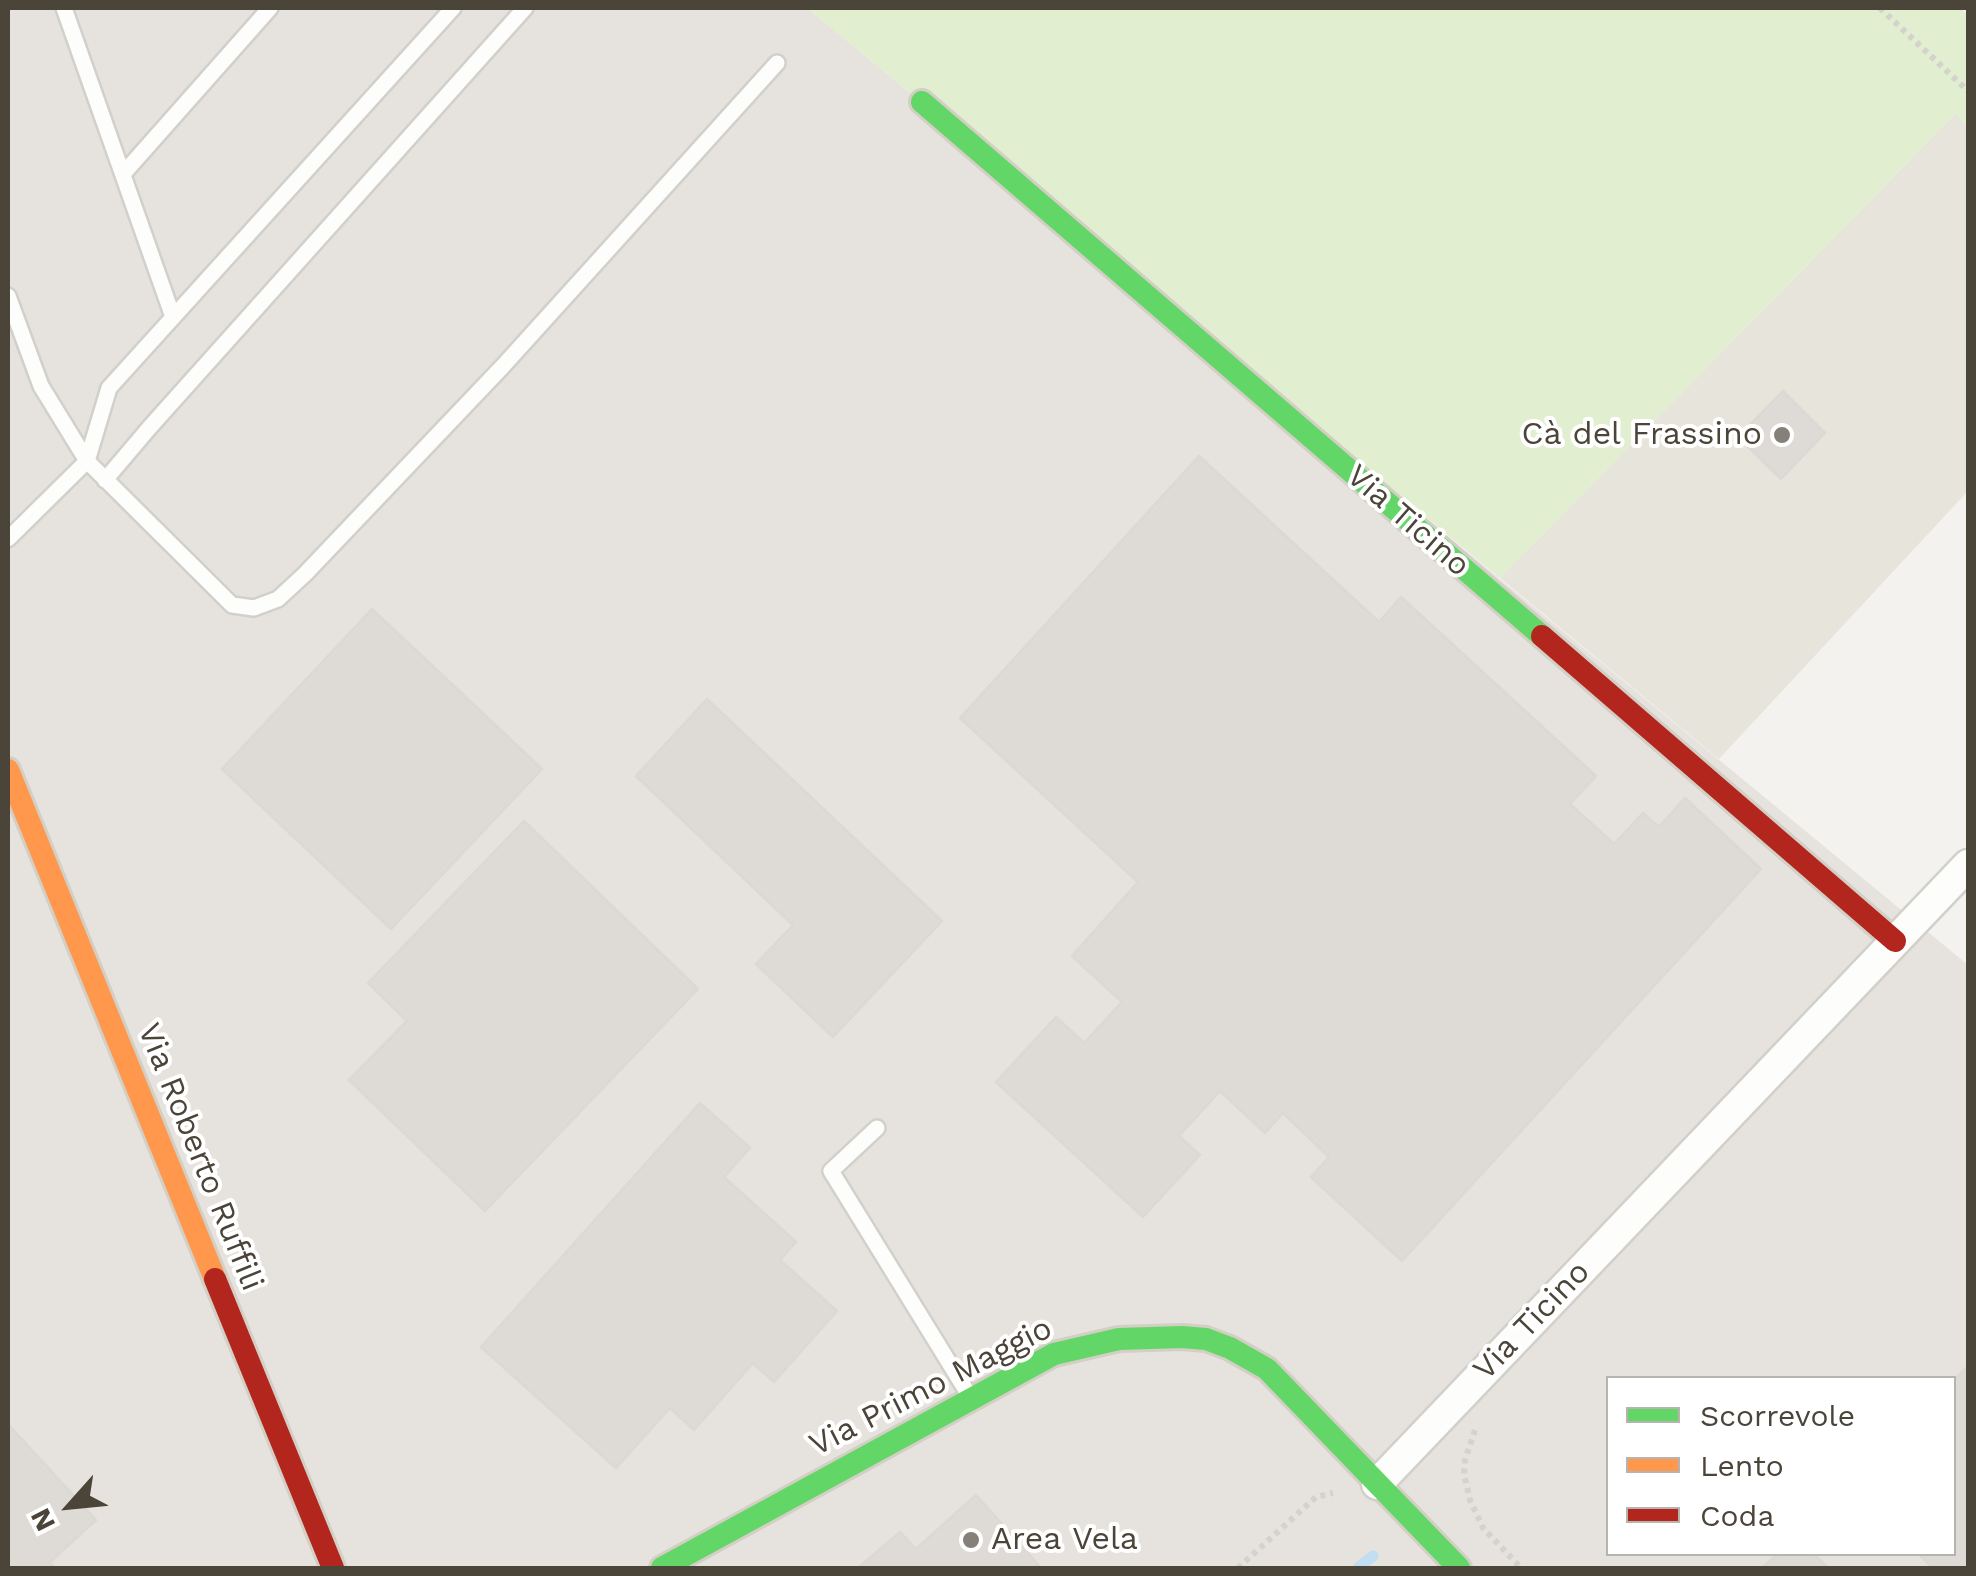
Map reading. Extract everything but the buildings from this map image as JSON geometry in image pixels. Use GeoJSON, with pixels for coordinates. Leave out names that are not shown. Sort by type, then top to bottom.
{"type":"FeatureCollection","features":[{"type":"Feature","properties":{"kind":"street","name":"Via Ticino"},"geometry":{"type":"LineString","coordinates":[[922,102],[1895,941]]}},
{"type":"Feature","properties":{"kind":"street","name":"Via Roberto Ruffili"},"geometry":{"type":"LineString","coordinates":[[8,770],[334,1568]]}},
{"type":"Feature","properties":{"kind":"street","name":"Via Ticino"},"geometry":{"type":"LineString","coordinates":[[1377,1484],[1968,864]]}},
{"type":"Feature","properties":{"kind":"street","name":"Via Primo Maggio"},"geometry":{"type":"LineString","coordinates":[[662,1568],[1054,1354],[1118,1339],[1152,1337],[1206,1339],[1266,1369],[1456,1568]]}},
{"type":"Feature","properties":{"kind":"lane"},"geometry":{"type":"LineString","coordinates":[[64,8],[173,316]]}},
{"type":"Feature","properties":{"kind":"lane"},"geometry":{"type":"LineString","coordinates":[[123,174],[270,8]]}},
{"type":"Feature","properties":{"kind":"lane"},"geometry":{"type":"LineString","coordinates":[[8,538],[87,461],[108,388],[453,8]]}},
{"type":"Feature","properties":{"kind":"lane"},"geometry":{"type":"LineString","coordinates":[[105,480],[524,8]]}},
{"type":"Feature","properties":{"kind":"lane"},"geometry":{"type":"LineString","coordinates":[[8,296],[41,386],[87,461],[232,605],[254,608],[278,599],[305,574],[503,366],[777,63]]}},
{"type":"Feature","properties":{"kind":"lane"},"geometry":{"type":"LineString","coordinates":[[877,1128],[831,1171],[971,1398]]}},
{"type":"Feature","properties":{"kind":"path"},"geometry":{"type":"LineString","coordinates":[[1880,8],[1968,91]]}},
{"type":"Feature","properties":{"kind":"path"},"geometry":{"type":"LineString","coordinates":[[1475,1430],[1464,1460],[1470,1500],[1483,1528],[1522,1568]]}},
{"type":"Feature","properties":{"kind":"path"},"geometry":{"type":"LineString","coordinates":[[1238,1568],[1316,1497],[1377,1484]]}},
{"type":"Feature","properties":{"kind":"shaded area"},"geometry":{"type":"Polygon","coordinates":[[[8,8],[807,8],[1968,965],[1968,1568],[8,1568],[8,8]]]}},
{"type":"Feature","properties":{"kind":"shaded area"},"geometry":{"type":"Polygon","coordinates":[[[882,82],[922,102],[1428,538],[1389,582],[927,173],[887,187],[843,152],[859,110],[882,82]]]}},
{"type":"Feature","properties":{"kind":"shaded area"},"geometry":{"type":"Polygon","coordinates":[[[1956,113],[1968,127],[1968,491],[1719,759],[1500,578],[1956,113]]]}},
{"type":"Feature","properties":{"kind":"shaded area"},"geometry":{"type":"Polygon","coordinates":[[[8,771],[113,1030],[8,995],[8,771]]]}},
{"type":"Feature","properties":{"kind":"shaded area"},"geometry":{"type":"Polygon","coordinates":[[[229,952],[309,1150],[226,1184],[147,986],[229,952]]]}},
{"type":"Feature","properties":{"kind":"shaded area"},"geometry":{"type":"Polygon","coordinates":[[[854,1119],[982,1312],[914,1359],[796,1175],[854,1119]]]}},
{"type":"Feature","properties":{"kind":"shaded area"},"geometry":{"type":"Polygon","coordinates":[[[312,1160],[471,1556],[441,1568],[406,1568],[254,1184],[312,1160]]]}},
{"type":"Feature","properties":{"kind":"shaded area"},"geometry":{"type":"Polygon","coordinates":[[[1968,1205],[1968,1317],[1907,1376],[1789,1376],[1968,1205]]]}},
{"type":"Feature","properties":{"kind":"shaded area"},"geometry":{"type":"Polygon","coordinates":[[[1606,1551],[1606,1556],[1722,1556],[1708,1568],[1593,1565],[1606,1551]]]}},
{"type":"Feature","properties":{"kind":"green space"},"geometry":{"type":"Polygon","coordinates":[[[807,8],[1961,8],[1968,15],[1968,127],[1955,114],[1500,578],[807,8]]]}},
{"type":"Feature","properties":{"kind":"waterway"},"geometry":{"type":"LineString","coordinates":[[1358,1568],[1373,1556]]}},
{"type":"Feature","properties":{"kind":"traffic: fast"},"geometry":{"type":"LineString","coordinates":[[922,102],[1542,636]]}},
{"type":"Feature","properties":{"kind":"traffic: fast"},"geometry":{"type":"LineString","coordinates":[[662,1568],[1054,1354],[1119,1339],[1182,1337],[1206,1339],[1230,1348],[1267,1369],[1459,1568]]}},
{"type":"Feature","properties":{"kind":"traffic: slow"},"geometry":{"type":"LineString","coordinates":[[8,770],[215,1279]]}},
{"type":"Feature","properties":{"kind":"traffic: jam"},"geometry":{"type":"LineString","coordinates":[[1542,636],[1895,941]]}},
{"type":"Feature","properties":{"kind":"traffic: jam"},"geometry":{"type":"LineString","coordinates":[[215,1279],[333,1568]]}},
{"type":"Feature","properties":{"kind":"place","name":"Cà del Frassino"},"geometry":{"type":"Point","coordinates":[1782,435]}},
{"type":"Feature","properties":{"kind":"place","name":"Area Vela"},"geometry":{"type":"Point","coordinates":[971,1540]}}]}
